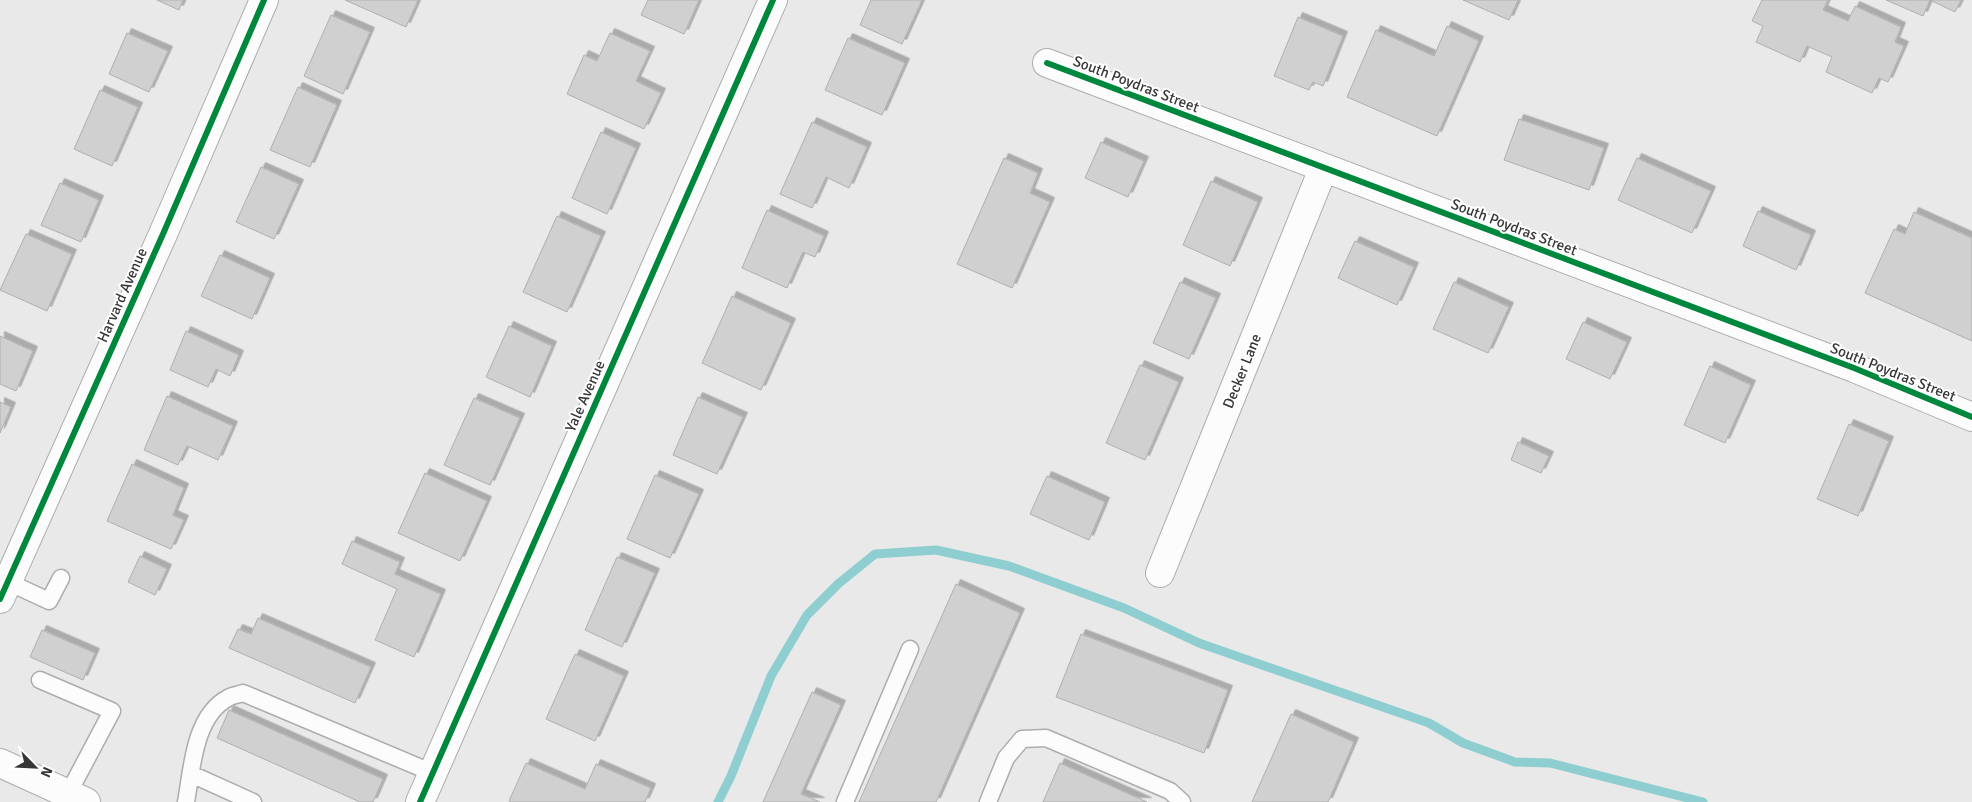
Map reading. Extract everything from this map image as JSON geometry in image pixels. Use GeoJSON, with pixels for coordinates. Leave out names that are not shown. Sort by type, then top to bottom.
{"type":"FeatureCollection","features":[{"type":"Feature","properties":{"kind":"street","name":"Harvard Avenue"},"geometry":{"type":"LineString","coordinates":[[4,590],[163,234],[264,0]]}},
{"type":"Feature","properties":{"kind":"street","name":"Yale Avenue"},"geometry":{"type":"LineString","coordinates":[[420,802],[773,0]]}},
{"type":"Feature","properties":{"kind":"street","name":"South Poydras Street"},"geometry":{"type":"LineString","coordinates":[[1047,63],[1323,169],[1854,368],[1972,417]]}},
{"type":"Feature","properties":{"kind":"street","name":"Decker Lane"},"geometry":{"type":"LineString","coordinates":[[1160,572],[1323,169]]}},
{"type":"Feature","properties":{"kind":"street"},"geometry":{"type":"LineString","coordinates":[[0,763],[61,796]]}},
{"type":"Feature","properties":{"kind":"lane"},"geometry":{"type":"LineString","coordinates":[[4,590],[49,601],[60,578]]}},
{"type":"Feature","properties":{"kind":"lane"},"geometry":{"type":"LineString","coordinates":[[845,802],[910,649]]}},
{"type":"Feature","properties":{"kind":"lane"},"geometry":{"type":"LineString","coordinates":[[40,680],[112,711],[61,796]]}},
{"type":"Feature","properties":{"kind":"lane"},"geometry":{"type":"LineString","coordinates":[[186,802],[200,729],[211,712],[228,697],[242,694],[433,773]]}},
{"type":"Feature","properties":{"kind":"lane"},"geometry":{"type":"LineString","coordinates":[[988,802],[1006,758],[1022,739],[1046,738],[1170,791],[1182,802]]}},
{"type":"Feature","properties":{"kind":"lane"},"geometry":{"type":"LineString","coordinates":[[191,774],[253,802]]}},
{"type":"Feature","properties":{"kind":"building"},"geometry":{"type":"Polygon","coordinates":[[[157,0],[183,0],[179,10],[157,0]]]}},
{"type":"Feature","properties":{"kind":"building"},"geometry":{"type":"Polygon","coordinates":[[[345,0],[418,0],[406,27],[345,0]]]}},
{"type":"Feature","properties":{"kind":"building"},"geometry":{"type":"Polygon","coordinates":[[[648,0],[699,0],[684,34],[641,15],[648,0]]]}},
{"type":"Feature","properties":{"kind":"building"},"geometry":{"type":"Polygon","coordinates":[[[871,0],[922,0],[902,44],[860,25],[871,0]]]}},
{"type":"Feature","properties":{"kind":"building"},"geometry":{"type":"Polygon","coordinates":[[[1463,0],[1518,0],[1509,20],[1463,0]]]}},
{"type":"Feature","properties":{"kind":"building"},"geometry":{"type":"Polygon","coordinates":[[[1762,0],[1828,0],[1823,10],[1848,21],[1855,6],[1901,27],[1895,42],[1904,46],[1888,82],[1879,78],[1872,93],[1826,72],[1832,57],[1807,46],[1800,62],[1756,42],[1763,26],[1752,21],[1762,0]]]}},
{"type":"Feature","properties":{"kind":"building"},"geometry":{"type":"Polygon","coordinates":[[[1886,0],[1930,0],[1923,16],[1886,0]]]}},
{"type":"Feature","properties":{"kind":"building"},"geometry":{"type":"Polygon","coordinates":[[[1930,0],[1961,0],[1955,12],[1930,0]]]}},
{"type":"Feature","properties":{"kind":"building"},"geometry":{"type":"Polygon","coordinates":[[[331,15],[370,32],[343,94],[304,76],[331,15]]]}},
{"type":"Feature","properties":{"kind":"building"},"geometry":{"type":"Polygon","coordinates":[[[1298,17],[1343,36],[1323,86],[1313,82],[1309,90],[1274,76],[1298,17]]]}},
{"type":"Feature","properties":{"kind":"building"},"geometry":{"type":"Polygon","coordinates":[[[1447,26],[1479,41],[1437,136],[1347,97],[1376,30],[1434,56],[1447,26]]]}},
{"type":"Feature","properties":{"kind":"building"},"geometry":{"type":"Polygon","coordinates":[[[127,33],[168,51],[149,92],[109,74],[127,33]]]}},
{"type":"Feature","properties":{"kind":"building"},"geometry":{"type":"Polygon","coordinates":[[[610,33],[650,51],[636,81],[661,93],[644,129],[567,94],[584,55],[597,61],[610,33]]]}},
{"type":"Feature","properties":{"kind":"building"},"geometry":{"type":"Polygon","coordinates":[[[848,38],[905,63],[882,115],[825,90],[848,38]]]}},
{"type":"Feature","properties":{"kind":"building"},"geometry":{"type":"Polygon","coordinates":[[[298,87],[337,105],[310,167],[270,150],[298,87]]]}},
{"type":"Feature","properties":{"kind":"building"},"geometry":{"type":"Polygon","coordinates":[[[100,90],[138,107],[112,166],[74,149],[100,90]]]}},
{"type":"Feature","properties":{"kind":"building"},"geometry":{"type":"Polygon","coordinates":[[[1519,119],[1604,148],[1589,190],[1504,160],[1519,119]]]}},
{"type":"Feature","properties":{"kind":"building"},"geometry":{"type":"Polygon","coordinates":[[[812,122],[867,147],[849,188],[826,177],[812,208],[780,194],[812,122]]]}},
{"type":"Feature","properties":{"kind":"building"},"geometry":{"type":"Polygon","coordinates":[[[601,132],[636,148],[607,214],[572,198],[601,132]]]}},
{"type":"Feature","properties":{"kind":"building"},"geometry":{"type":"Polygon","coordinates":[[[1101,142],[1144,161],[1128,197],[1085,178],[1101,142]]]}},
{"type":"Feature","properties":{"kind":"building"},"geometry":{"type":"Polygon","coordinates":[[[1004,158],[1038,173],[1030,193],[1050,202],[1012,288],[957,264],[1004,158]]]}},
{"type":"Feature","properties":{"kind":"building"},"geometry":{"type":"Polygon","coordinates":[[[1637,158],[1711,191],[1692,233],[1618,200],[1637,158]]]}},
{"type":"Feature","properties":{"kind":"building"},"geometry":{"type":"Polygon","coordinates":[[[261,167],[299,184],[274,239],[236,222],[261,167]]]}},
{"type":"Feature","properties":{"kind":"building"},"geometry":{"type":"Polygon","coordinates":[[[1211,181],[1258,202],[1230,266],[1183,245],[1211,181]]]}},
{"type":"Feature","properties":{"kind":"building"},"geometry":{"type":"Polygon","coordinates":[[[60,183],[99,200],[81,242],[41,225],[60,183]]]}},
{"type":"Feature","properties":{"kind":"building"},"geometry":{"type":"Polygon","coordinates":[[[767,210],[824,236],[815,257],[803,252],[787,288],[742,268],[767,210]]]}},
{"type":"Feature","properties":{"kind":"building"},"geometry":{"type":"Polygon","coordinates":[[[1758,211],[1811,235],[1796,270],[1743,246],[1758,211]]]}},
{"type":"Feature","properties":{"kind":"building"},"geometry":{"type":"Polygon","coordinates":[[[1914,212],[1972,238],[1972,341],[1865,293],[1894,229],[1905,234],[1914,212]]]}},
{"type":"Feature","properties":{"kind":"building"},"geometry":{"type":"Polygon","coordinates":[[[557,216],[601,236],[567,312],[523,292],[557,216]]]}},
{"type":"Feature","properties":{"kind":"building"},"geometry":{"type":"Polygon","coordinates":[[[26,234],[72,254],[47,311],[0,290],[26,234]]]}},
{"type":"Feature","properties":{"kind":"building"},"geometry":{"type":"Polygon","coordinates":[[[1355,241],[1414,267],[1397,305],[1338,278],[1355,241]]]}},
{"type":"Feature","properties":{"kind":"building"},"geometry":{"type":"Polygon","coordinates":[[[220,255],[270,278],[252,319],[201,296],[220,255]]]}},
{"type":"Feature","properties":{"kind":"building"},"geometry":{"type":"Polygon","coordinates":[[[1180,282],[1216,298],[1189,359],[1153,343],[1180,282]]]}},
{"type":"Feature","properties":{"kind":"building"},"geometry":{"type":"Polygon","coordinates":[[[1454,282],[1509,307],[1488,353],[1433,329],[1454,282]]]}},
{"type":"Feature","properties":{"kind":"building"},"geometry":{"type":"Polygon","coordinates":[[[732,296],[791,323],[761,390],[702,363],[732,296]]]}},
{"type":"Feature","properties":{"kind":"building"},"geometry":{"type":"Polygon","coordinates":[[[1583,322],[1627,342],[1610,379],[1566,359],[1583,322]]]}},
{"type":"Feature","properties":{"kind":"building"},"geometry":{"type":"Polygon","coordinates":[[[509,326],[552,346],[530,397],[486,377],[509,326]]]}},
{"type":"Feature","properties":{"kind":"building"},"geometry":{"type":"Polygon","coordinates":[[[186,331],[239,355],[230,376],[216,369],[208,387],[170,370],[186,331]]]}},
{"type":"Feature","properties":{"kind":"building"},"geometry":{"type":"Polygon","coordinates":[[[0,336],[33,351],[16,391],[0,384],[0,336]]]}},
{"type":"Feature","properties":{"kind":"building"},"geometry":{"type":"Polygon","coordinates":[[[1140,365],[1179,382],[1145,460],[1106,443],[1140,365]]]}},
{"type":"Feature","properties":{"kind":"building"},"geometry":{"type":"Polygon","coordinates":[[[1710,366],[1751,385],[1725,443],[1684,425],[1710,366]]]}},
{"type":"Feature","properties":{"kind":"building"},"geometry":{"type":"Polygon","coordinates":[[[167,396],[233,426],[218,460],[187,446],[178,465],[144,450],[167,396]]]}},
{"type":"Feature","properties":{"kind":"building"},"geometry":{"type":"Polygon","coordinates":[[[698,397],[743,417],[717,474],[673,455],[698,397]]]}},
{"type":"Feature","properties":{"kind":"building"},"geometry":{"type":"Polygon","coordinates":[[[474,398],[520,418],[490,485],[444,465],[474,398]]]}},
{"type":"Feature","properties":{"kind":"building"},"geometry":{"type":"Polygon","coordinates":[[[0,402],[11,407],[0,433],[0,402]]]}},
{"type":"Feature","properties":{"kind":"building"},"geometry":{"type":"Polygon","coordinates":[[[1849,424],[1889,441],[1858,516],[1817,499],[1849,424]]]}},
{"type":"Feature","properties":{"kind":"building"},"geometry":{"type":"Polygon","coordinates":[[[1518,442],[1549,456],[1541,473],[1511,460],[1518,442]]]}},
{"type":"Feature","properties":{"kind":"building"},"geometry":{"type":"Polygon","coordinates":[[[132,464],[184,488],[173,515],[184,520],[171,549],[107,521],[132,464]]]}},
{"type":"Feature","properties":{"kind":"building"},"geometry":{"type":"Polygon","coordinates":[[[425,473],[487,501],[460,561],[398,533],[425,473]]]}},
{"type":"Feature","properties":{"kind":"building"},"geometry":{"type":"Polygon","coordinates":[[[655,475],[699,494],[670,558],[627,539],[655,475]]]}},
{"type":"Feature","properties":{"kind":"building"},"geometry":{"type":"Polygon","coordinates":[[[1047,476],[1105,502],[1089,540],[1030,514],[1047,476]]]}},
{"type":"Feature","properties":{"kind":"building"},"geometry":{"type":"Polygon","coordinates":[[[352,541],[400,562],[395,574],[441,594],[414,657],[375,640],[397,589],[342,564],[352,541]]]}},
{"type":"Feature","properties":{"kind":"building"},"geometry":{"type":"Polygon","coordinates":[[[140,556],[167,569],[155,595],[128,582],[140,556]]]}},
{"type":"Feature","properties":{"kind":"building"},"geometry":{"type":"Polygon","coordinates":[[[617,557],[655,573],[622,647],[585,630],[617,557]]]}},
{"type":"Feature","properties":{"kind":"building"},"geometry":{"type":"Polygon","coordinates":[[[956,584],[1020,613],[936,802],[859,802],[956,584]]]}},
{"type":"Feature","properties":{"kind":"building"},"geometry":{"type":"Polygon","coordinates":[[[258,618],[371,667],[355,703],[229,648],[238,629],[251,634],[258,618]]]}},
{"type":"Feature","properties":{"kind":"building"},"geometry":{"type":"Polygon","coordinates":[[[42,630],[95,653],[83,680],[30,657],[42,630]]]}},
{"type":"Feature","properties":{"kind":"building"},"geometry":{"type":"Polygon","coordinates":[[[1081,634],[1228,690],[1204,753],[1056,697],[1081,634]]]}},
{"type":"Feature","properties":{"kind":"building"},"geometry":{"type":"Polygon","coordinates":[[[575,654],[624,676],[595,741],[546,719],[575,654]]]}},
{"type":"Feature","properties":{"kind":"building"},"geometry":{"type":"Polygon","coordinates":[[[812,692],[841,705],[801,794],[820,802],[763,802],[812,692]]]}},
{"type":"Feature","properties":{"kind":"building"},"geometry":{"type":"Polygon","coordinates":[[[229,710],[383,779],[373,802],[360,802],[217,738],[229,710]]]}},
{"type":"Feature","properties":{"kind":"building"},"geometry":{"type":"Polygon","coordinates":[[[1291,714],[1354,742],[1328,802],[1252,802],[1291,714]]]}},
{"type":"Feature","properties":{"kind":"building"},"geometry":{"type":"Polygon","coordinates":[[[526,763],[585,789],[596,764],[651,788],[645,802],[509,801],[526,763]]]}},
{"type":"Feature","properties":{"kind":"building"},"geometry":{"type":"Polygon","coordinates":[[[1060,763],[1147,802],[1043,802],[1060,763]]]}},
{"type":"Feature","properties":{"kind":"waterway"},"geometry":{"type":"LineString","coordinates":[[718,802],[731,776],[771,676],[807,615],[838,584],[875,554],[936,550],[1009,566],[1124,608],[1199,643],[1429,723],[1463,743],[1515,762],[1550,763],[1703,802]]}},
{"type":"Feature","properties":{"kind":"cycle path"},"geometry":{"type":"LineString","coordinates":[[0,599],[163,234],[264,0]]}},
{"type":"Feature","properties":{"kind":"cycle path"},"geometry":{"type":"LineString","coordinates":[[420,802],[773,0]]}},
{"type":"Feature","properties":{"kind":"cycle path"},"geometry":{"type":"LineString","coordinates":[[1047,63],[1854,368],[1972,417]]}}]}
